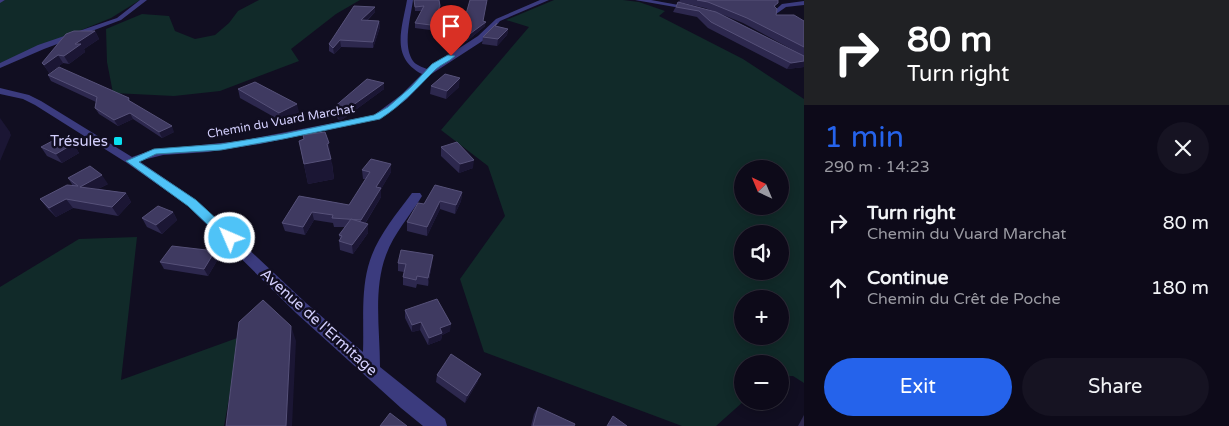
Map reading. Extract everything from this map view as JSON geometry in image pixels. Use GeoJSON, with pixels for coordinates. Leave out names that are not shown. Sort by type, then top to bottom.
{"type":"FeatureCollection","features":[{"type":"Feature","properties":{"kind":"street"},"geometry":{"type":"LineString","coordinates":[[0,66],[40,47],[119,19],[144,0]]}},
{"type":"Feature","properties":{"kind":"street"},"geometry":{"type":"LineString","coordinates":[[410,0],[405,38],[406,58],[411,65],[427,73]]}},
{"type":"Feature","properties":{"kind":"street","name":"Chemin du Vuard Marchat"},"geometry":{"type":"LineString","coordinates":[[131,161],[154,152],[221,147],[283,137],[377,117],[414,89],[427,73],[481,38],[498,20],[546,0]]}},
{"type":"Feature","properties":{"kind":"street"},"geometry":{"type":"LineString","coordinates":[[638,0],[702,10]]}},
{"type":"Feature","properties":{"kind":"street"},"geometry":{"type":"LineString","coordinates":[[776,12],[784,5],[804,3]]}},
{"type":"Feature","properties":{"kind":"street","name":"Avenue de l'Ermitage"},"geometry":{"type":"LineString","coordinates":[[0,91],[33,100],[131,161],[204,214],[282,290],[371,370],[438,426]]}},
{"type":"Feature","properties":{"kind":"street"},"geometry":{"type":"LineString","coordinates":[[371,370],[374,274],[378,256],[391,232],[416,196]]}},
{"type":"Feature","properties":{"kind":"green space"},"geometry":{"type":"Polygon","coordinates":[[[5,0],[140,0],[111,18],[0,63],[0,2],[5,0]]]}},
{"type":"Feature","properties":{"kind":"green space"},"geometry":{"type":"Polygon","coordinates":[[[259,0],[360,0],[336,14],[291,49],[299,61],[220,91],[174,96],[113,93],[107,62],[106,29],[142,14],[169,16],[175,31],[195,39],[215,35],[229,23],[238,11],[259,0]]]}},
{"type":"Feature","properties":{"kind":"green space"},"geometry":{"type":"Polygon","coordinates":[[[554,0],[623,0],[639,2],[665,11],[659,16],[743,59],[804,99],[804,383],[793,376],[789,376],[789,355],[734,355],[734,410],[716,426],[682,426],[484,352],[460,279],[505,216],[488,166],[441,130],[529,27],[506,20],[554,0]]]}},
{"type":"Feature","properties":{"kind":"green space"},"geometry":{"type":"Polygon","coordinates":[[[137,237],[121,380],[240,337],[224,426],[0,426],[0,287],[79,239],[137,237]]]}},
{"type":"Feature","properties":{"kind":"building"},"geometry":{"type":"Polygon","coordinates":[[[414,0],[439,0],[440,6],[431,25],[415,23],[424,6],[415,7],[414,0]]]}},
{"type":"Feature","properties":{"kind":"building"},"geometry":{"type":"Polygon","coordinates":[[[470,0],[487,0],[483,21],[486,22],[467,36],[460,35],[470,0]]]}},
{"type":"Feature","properties":{"kind":"building"},"geometry":{"type":"Polygon","coordinates":[[[697,0],[778,0],[778,3],[774,6],[777,9],[776,15],[794,15],[804,21],[804,47],[747,18],[708,2],[697,0]]]}},
{"type":"Feature","properties":{"kind":"building"},"geometry":{"type":"Polygon","coordinates":[[[678,2],[716,12],[804,56],[804,61],[791,63],[711,22],[699,11],[676,7],[678,2]]]}},
{"type":"Feature","properties":{"kind":"building"},"geometry":{"type":"Polygon","coordinates":[[[354,6],[375,7],[361,20],[379,21],[373,42],[340,40],[333,48],[329,44],[354,6]]]}},
{"type":"Feature","properties":{"kind":"building"},"geometry":{"type":"Polygon","coordinates":[[[497,23],[495,26],[508,29],[498,39],[483,37],[497,23]]]}},
{"type":"Feature","properties":{"kind":"building"},"geometry":{"type":"Polygon","coordinates":[[[74,31],[95,31],[75,44],[81,44],[64,56],[58,55],[44,65],[42,63],[66,34],[74,31]]]}},
{"type":"Feature","properties":{"kind":"building"},"geometry":{"type":"Polygon","coordinates":[[[59,67],[129,98],[128,100],[172,126],[159,132],[130,113],[114,120],[95,108],[97,97],[48,75],[59,67]]]}},
{"type":"Feature","properties":{"kind":"building"},"geometry":{"type":"Polygon","coordinates":[[[445,74],[460,78],[447,91],[431,86],[445,74]]]}},
{"type":"Feature","properties":{"kind":"building"},"geometry":{"type":"Polygon","coordinates":[[[367,79],[384,83],[342,113],[338,113],[333,108],[367,79]]]}},
{"type":"Feature","properties":{"kind":"building"},"geometry":{"type":"Polygon","coordinates":[[[255,82],[297,104],[279,113],[238,89],[255,82]]]}},
{"type":"Feature","properties":{"kind":"building"},"geometry":{"type":"Polygon","coordinates":[[[325,132],[329,143],[327,144],[331,159],[304,164],[299,141],[304,139],[303,135],[325,132]]]}},
{"type":"Feature","properties":{"kind":"building"},"geometry":{"type":"Polygon","coordinates":[[[58,138],[73,144],[56,154],[41,147],[58,138]]]}},
{"type":"Feature","properties":{"kind":"building"},"geometry":{"type":"Polygon","coordinates":[[[457,142],[474,160],[460,164],[441,147],[457,142]]]}},
{"type":"Feature","properties":{"kind":"building"},"geometry":{"type":"Polygon","coordinates":[[[371,159],[391,164],[376,187],[381,188],[361,220],[332,218],[333,215],[312,212],[303,227],[282,223],[299,196],[349,205],[370,172],[362,170],[371,159]]]}},
{"type":"Feature","properties":{"kind":"building"},"geometry":{"type":"Polygon","coordinates":[[[90,166],[102,175],[80,187],[126,193],[112,207],[66,199],[49,208],[40,199],[67,185],[78,186],[68,178],[90,166]]]}},
{"type":"Feature","properties":{"kind":"building"},"geometry":{"type":"Polygon","coordinates":[[[435,185],[462,192],[456,205],[440,201],[427,227],[407,222],[418,203],[424,204],[435,185]]]}},
{"type":"Feature","properties":{"kind":"building"},"geometry":{"type":"Polygon","coordinates":[[[158,206],[173,212],[156,225],[142,218],[158,206]]]}},
{"type":"Feature","properties":{"kind":"building"},"geometry":{"type":"Polygon","coordinates":[[[351,219],[368,224],[352,245],[339,241],[342,236],[339,235],[351,219]]]}},
{"type":"Feature","properties":{"kind":"building"},"geometry":{"type":"Polygon","coordinates":[[[172,246],[215,251],[204,269],[160,262],[172,246]]]}},
{"type":"Feature","properties":{"kind":"building"},"geometry":{"type":"Polygon","coordinates":[[[401,250],[433,255],[428,278],[417,276],[416,280],[403,277],[406,264],[398,263],[401,250]]]}},
{"type":"Feature","properties":{"kind":"building"},"geometry":{"type":"Polygon","coordinates":[[[437,299],[451,324],[440,328],[442,333],[429,338],[421,322],[412,325],[405,310],[437,299]]]}},
{"type":"Feature","properties":{"kind":"building"},"geometry":{"type":"Polygon","coordinates":[[[263,300],[291,326],[286,426],[226,426],[239,322],[263,300]]]}},
{"type":"Feature","properties":{"kind":"building"},"geometry":{"type":"Polygon","coordinates":[[[451,354],[481,374],[467,396],[437,375],[451,354]]]}},
{"type":"Feature","properties":{"kind":"building"},"geometry":{"type":"Polygon","coordinates":[[[538,407],[575,424],[574,426],[533,426],[538,407]]]}},
{"type":"Feature","properties":{"kind":"building"},"geometry":{"type":"Polygon","coordinates":[[[390,413],[407,426],[380,426],[390,413]]]}},
{"type":"Feature","properties":{"kind":"building"},"geometry":{"type":"Polygon","coordinates":[[[613,416],[627,426],[607,426],[613,416]]]}},
{"type":"Feature","properties":{"kind":"place","name":"Trésules"},"geometry":{"type":"Point","coordinates":[118,141]}},
{"type":"Feature","properties":{"kind":"route"},"geometry":{"type":"LineString","coordinates":[[230,238],[192,203],[131,161],[148,153],[221,147],[283,137],[377,117],[414,89],[434,66],[451,56]]}}]}
